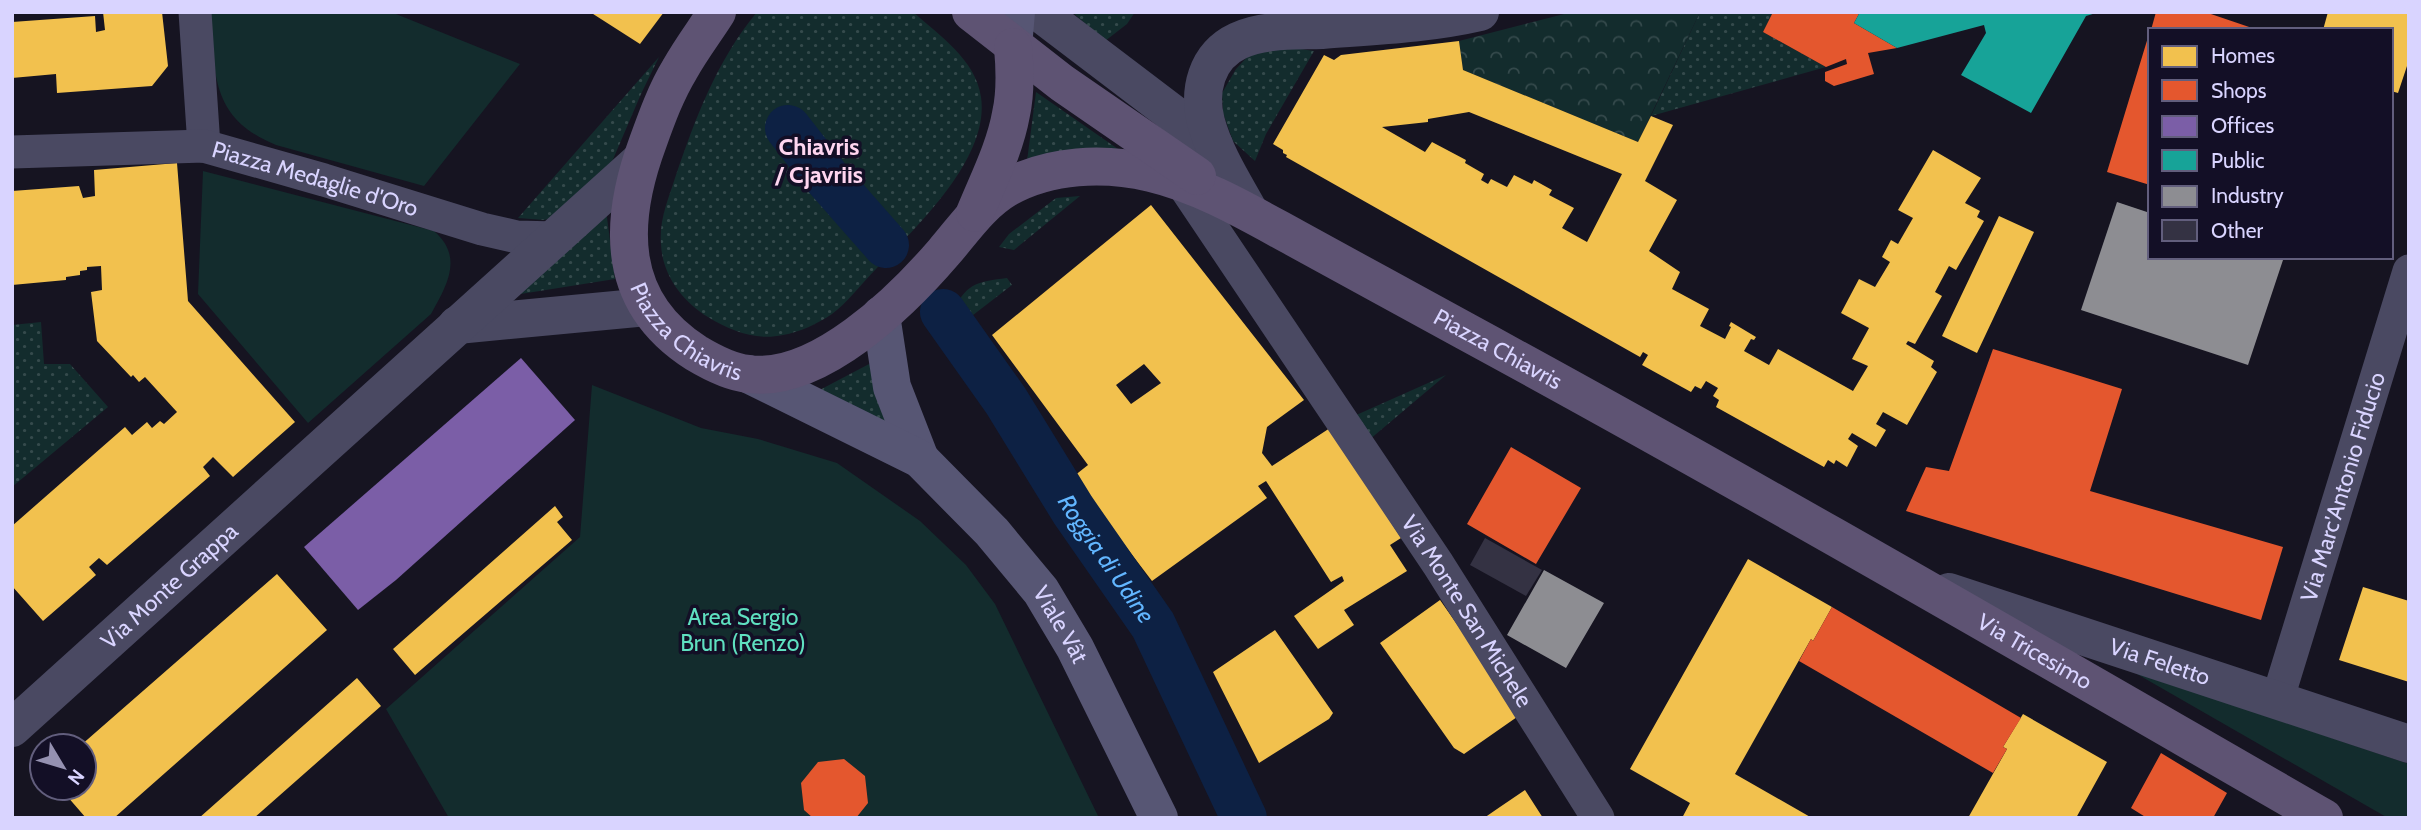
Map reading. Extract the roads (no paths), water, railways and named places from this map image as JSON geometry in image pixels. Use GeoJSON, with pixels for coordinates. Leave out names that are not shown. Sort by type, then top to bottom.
{"type":"FeatureCollection","features":[{"type":"Feature","properties":{"kind":"main road","name":"Piazza Chiavris"},"geometry":{"type":"LineString","coordinates":[[718,12],[681,66],[669,89],[641,160],[631,208],[628,249],[639,287],[657,322],[692,351],[721,366],[748,374],[766,374],[802,367],[842,346],[881,315],[940,257],[975,214],[1010,187],[1055,170],[1128,168],[1180,180],[1250,213],[1574,390],[1746,488]]}},
{"type":"Feature","properties":{"kind":"main road","name":"Piazza Chiavris"},"geometry":{"type":"LineString","coordinates":[[971,12],[1015,30],[1250,213]]}},
{"type":"Feature","properties":{"kind":"main road","name":"Piazza Chiavris"},"geometry":{"type":"LineString","coordinates":[[975,214],[1011,114],[1015,76],[1015,30]]}},
{"type":"Feature","properties":{"kind":"main road","name":"Viale Vât"},"geometry":{"type":"LineString","coordinates":[[881,315],[892,387],[920,459]]}},
{"type":"Feature","properties":{"kind":"main road","name":"Viale Vât"},"geometry":{"type":"LineString","coordinates":[[748,374],[920,459],[992,532],[1041,591],[1075,648],[1159,818]]}},
{"type":"Feature","properties":{"kind":"main road","name":"Via Tricesimo"},"geometry":{"type":"LineString","coordinates":[[1746,488],[1910,579],[2325,818]]}},
{"type":"Feature","properties":{"kind":"street","name":"Piazza Medaglie d'Oro"},"geometry":{"type":"LineString","coordinates":[[195,12],[204,146],[482,229],[517,237],[555,238]]}},
{"type":"Feature","properties":{"kind":"street"},"geometry":{"type":"LineString","coordinates":[[1039,12],[1214,145]]}},
{"type":"Feature","properties":{"kind":"street"},"geometry":{"type":"LineString","coordinates":[[1250,213],[1214,145],[1206,121],[1203,102],[1206,77],[1211,64],[1221,52],[1237,41],[1272,33],[1406,24],[1466,15]]}},
{"type":"Feature","properties":{"kind":"street"},"geometry":{"type":"LineString","coordinates":[[12,152],[204,146]]}},
{"type":"Feature","properties":{"kind":"street"},"geometry":{"type":"LineString","coordinates":[[457,325],[641,160]]}},
{"type":"Feature","properties":{"kind":"street","name":"Via Monte San Michele"},"geometry":{"type":"LineString","coordinates":[[1180,180],[1438,564],[1598,818]]}},
{"type":"Feature","properties":{"kind":"street","name":"Via Marc'Antonio Fiducio"},"geometry":{"type":"LineString","coordinates":[[2277,701],[2409,271]]}},
{"type":"Feature","properties":{"kind":"street"},"geometry":{"type":"LineString","coordinates":[[457,325],[647,307]]}},
{"type":"Feature","properties":{"kind":"street","name":"Via Monte Grappa"},"geometry":{"type":"LineString","coordinates":[[12,728],[457,325]]}},
{"type":"Feature","properties":{"kind":"street","name":"Via Feletto"},"geometry":{"type":"LineString","coordinates":[[1910,579],[2409,744]]}},
{"type":"Feature","properties":{"kind":"waterway","name":"Roggia di Udine"},"geometry":{"type":"LineString","coordinates":[[788,128],[827,178],[886,245]]}},
{"type":"Feature","properties":{"kind":"waterway","name":"Roggia di Udine"},"geometry":{"type":"LineString","coordinates":[[943,312],[1006,401],[1073,510],[1153,625],[1244,818]]}},
{"type":"Feature","properties":{"kind":"district","name":"Chiavris / Cjavriis"},"geometry":{"type":"Point","coordinates":[819,160]}},
{"type":"Feature","properties":{"kind":"park label","name":"Area Sergio Brun (Renzo)"},"geometry":{"type":"Point","coordinates":[743,630]}}]}
